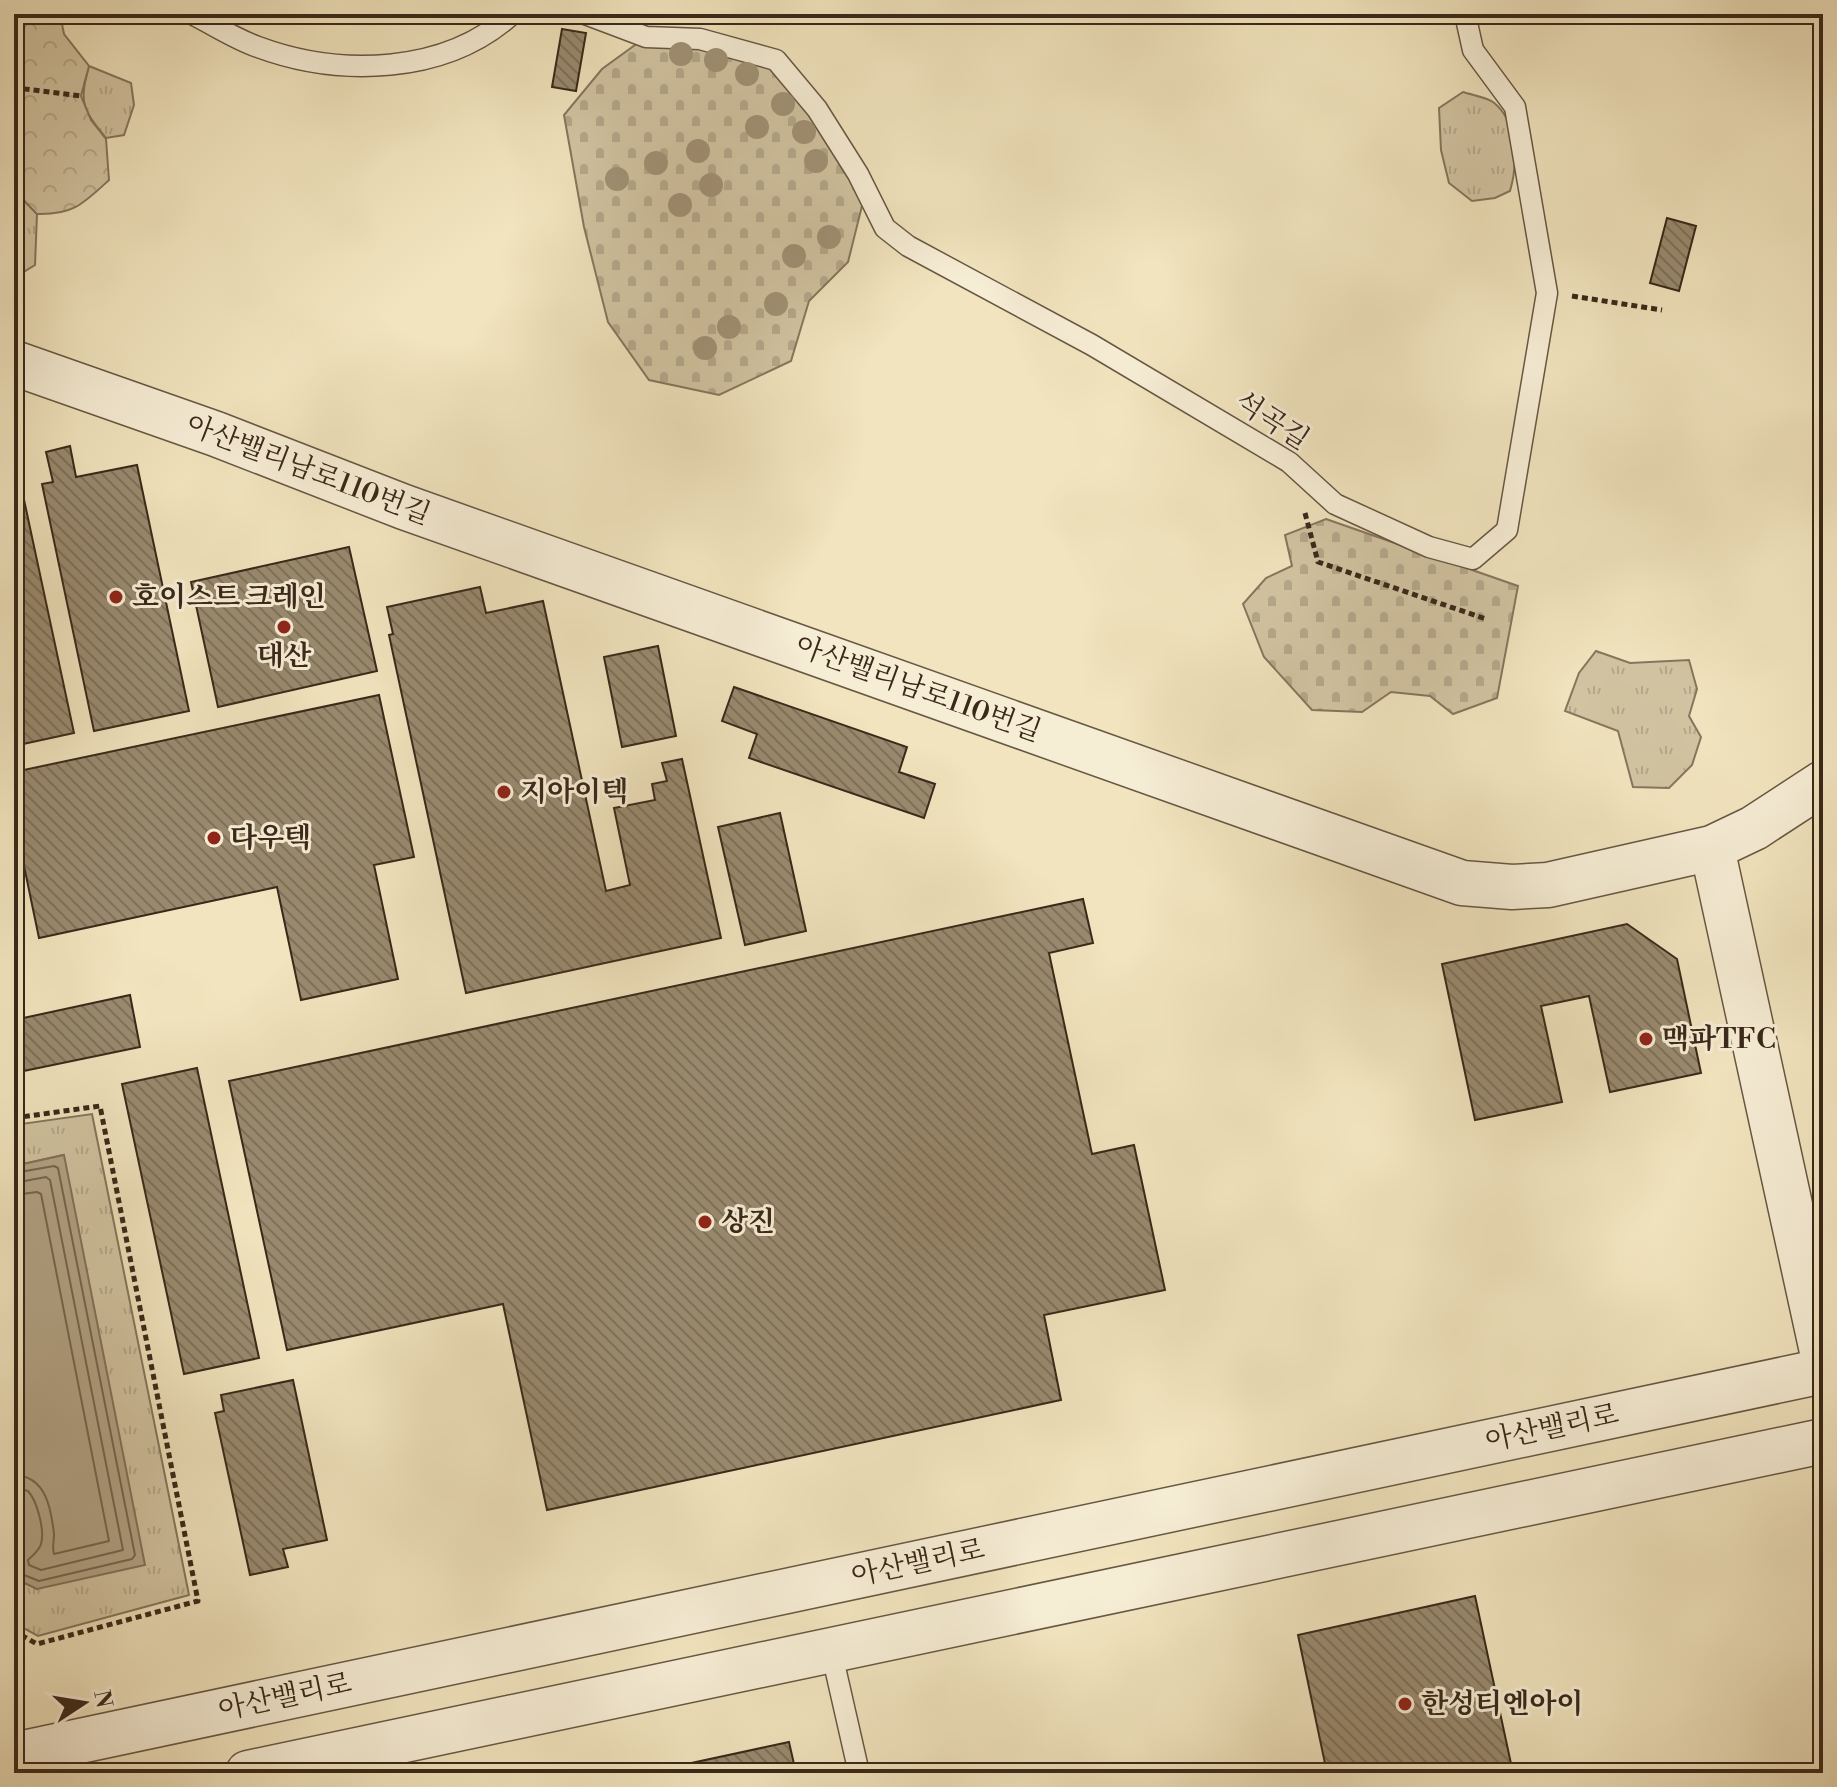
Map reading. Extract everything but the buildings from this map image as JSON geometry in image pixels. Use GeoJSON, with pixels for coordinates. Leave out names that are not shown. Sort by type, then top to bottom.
{"type":"FeatureCollection","features":[{"type":"Feature","properties":{"kind":"street","name":"아산밸리남로110번길"},"geometry":{"type":"LineString","coordinates":[[14,363],[216,434],[404,507],[1462,883],[1512,887],[1548,885],[1712,848],[1767,821],[1823,783]]}},
{"type":"Feature","properties":{"kind":"street"},"geometry":{"type":"LineString","coordinates":[[1712,848],[1823,1356]]}},
{"type":"Feature","properties":{"kind":"street","name":"아산밸리로"},"geometry":{"type":"LineString","coordinates":[[14,1755],[1823,1371]]}},
{"type":"Feature","properties":{"kind":"street"},"geometry":{"type":"LineString","coordinates":[[248,1773],[1823,1441]]}},
{"type":"Feature","properties":{"kind":"lane"},"geometry":{"type":"LineString","coordinates":[[192,14],[256,47],[337,65],[394,65],[438,56],[494,30],[512,14]]}},
{"type":"Feature","properties":{"kind":"lane","name":"석곡길"},"geometry":{"type":"LineString","coordinates":[[585,14],[646,37],[700,39],[776,60],[817,109],[858,174],[885,228],[908,246],[1092,345],[1289,462],[1335,504],[1429,547],[1473,559],[1507,530],[1547,293],[1515,107],[1473,50],[1465,14]]}},
{"type":"Feature","properties":{"kind":"lane"},"geometry":{"type":"LineString","coordinates":[[831,1650],[859,1773]]}},
{"type":"Feature","properties":{"kind":"path"},"geometry":{"type":"LineString","coordinates":[[14,86],[81,96]]}},
{"type":"Feature","properties":{"kind":"path"},"geometry":{"type":"LineString","coordinates":[[1547,293],[1662,310]]}},
{"type":"Feature","properties":{"kind":"path"},"geometry":{"type":"LineString","coordinates":[[1312,483],[1303,503],[1318,562],[1486,619]]}},
{"type":"Feature","properties":{"kind":"path"},"geometry":{"type":"LineString","coordinates":[[14,1118],[100,1106],[198,1601],[37,1644],[14,1631]]}},
{"type":"Feature","properties":{"kind":"green space"},"geometry":{"type":"Polygon","coordinates":[[[14,14],[60,14],[64,34],[89,66],[81,96],[91,120],[106,139],[109,180],[84,202],[69,210],[37,214],[14,190],[14,14]]]}},
{"type":"Feature","properties":{"kind":"green space"},"geometry":{"type":"Polygon","coordinates":[[[646,37],[776,60],[858,174],[862,206],[848,262],[809,301],[791,361],[719,395],[649,380],[608,322],[584,227],[564,115],[602,69],[646,37]]]}},
{"type":"Feature","properties":{"kind":"green space"},"geometry":{"type":"Polygon","coordinates":[[[89,66],[131,83],[134,105],[124,135],[106,138],[87,112],[84,88],[89,66]]]}},
{"type":"Feature","properties":{"kind":"green space"},"geometry":{"type":"Polygon","coordinates":[[[1463,92],[1493,102],[1501,110],[1511,131],[1515,156],[1510,191],[1495,198],[1472,201],[1449,183],[1441,150],[1439,108],[1463,92]]]}},
{"type":"Feature","properties":{"kind":"green space"},"geometry":{"type":"Polygon","coordinates":[[[14,190],[37,214],[35,265],[14,278],[14,190]]]}},
{"type":"Feature","properties":{"kind":"green space"},"geometry":{"type":"Polygon","coordinates":[[[1326,519],[1518,586],[1497,698],[1453,714],[1430,696],[1391,692],[1362,712],[1312,710],[1264,657],[1243,604],[1266,578],[1292,566],[1285,535],[1326,519]]]}},
{"type":"Feature","properties":{"kind":"green space"},"geometry":{"type":"Polygon","coordinates":[[[1596,651],[1630,663],[1689,660],[1697,689],[1689,716],[1701,737],[1692,765],[1669,788],[1633,787],[1618,731],[1565,711],[1579,673],[1596,651]]]}},
{"type":"Feature","properties":{"kind":"green space"},"geometry":{"type":"Polygon","coordinates":[[[92,1114],[189,1595],[38,1636],[14,1623],[14,1578],[37,1589],[63,1155],[14,1166],[14,1125],[92,1114]]]}},
{"type":"Feature","properties":{"kind":"green space"},"geometry":{"type":"Polygon","coordinates":[[[14,1486],[24,1539],[14,1548],[14,1486]]]}},
{"type":"Feature","properties":{"kind":"water"},"geometry":{"type":"Polygon","coordinates":[[[64,1155],[145,1565],[37,1589],[14,1578],[14,1548],[24,1539],[14,1486],[14,1166],[64,1155]]]}},
{"type":"Feature","properties":{"kind":"place","name":"호이스트 크레인"},"geometry":{"type":"Point","coordinates":[116,597]}},
{"type":"Feature","properties":{"kind":"place","name":"대산"},"geometry":{"type":"Point","coordinates":[284,627]}},
{"type":"Feature","properties":{"kind":"place","name":"지아이텍"},"geometry":{"type":"Point","coordinates":[504,792]}},
{"type":"Feature","properties":{"kind":"place","name":"다우텍"},"geometry":{"type":"Point","coordinates":[214,838]}},
{"type":"Feature","properties":{"kind":"place","name":"맥파TFC"},"geometry":{"type":"Point","coordinates":[1646,1039]}},
{"type":"Feature","properties":{"kind":"place","name":"상진"},"geometry":{"type":"Point","coordinates":[705,1222]}},
{"type":"Feature","properties":{"kind":"place","name":"한성티엔아이"},"geometry":{"type":"Point","coordinates":[1405,1704]}}]}
